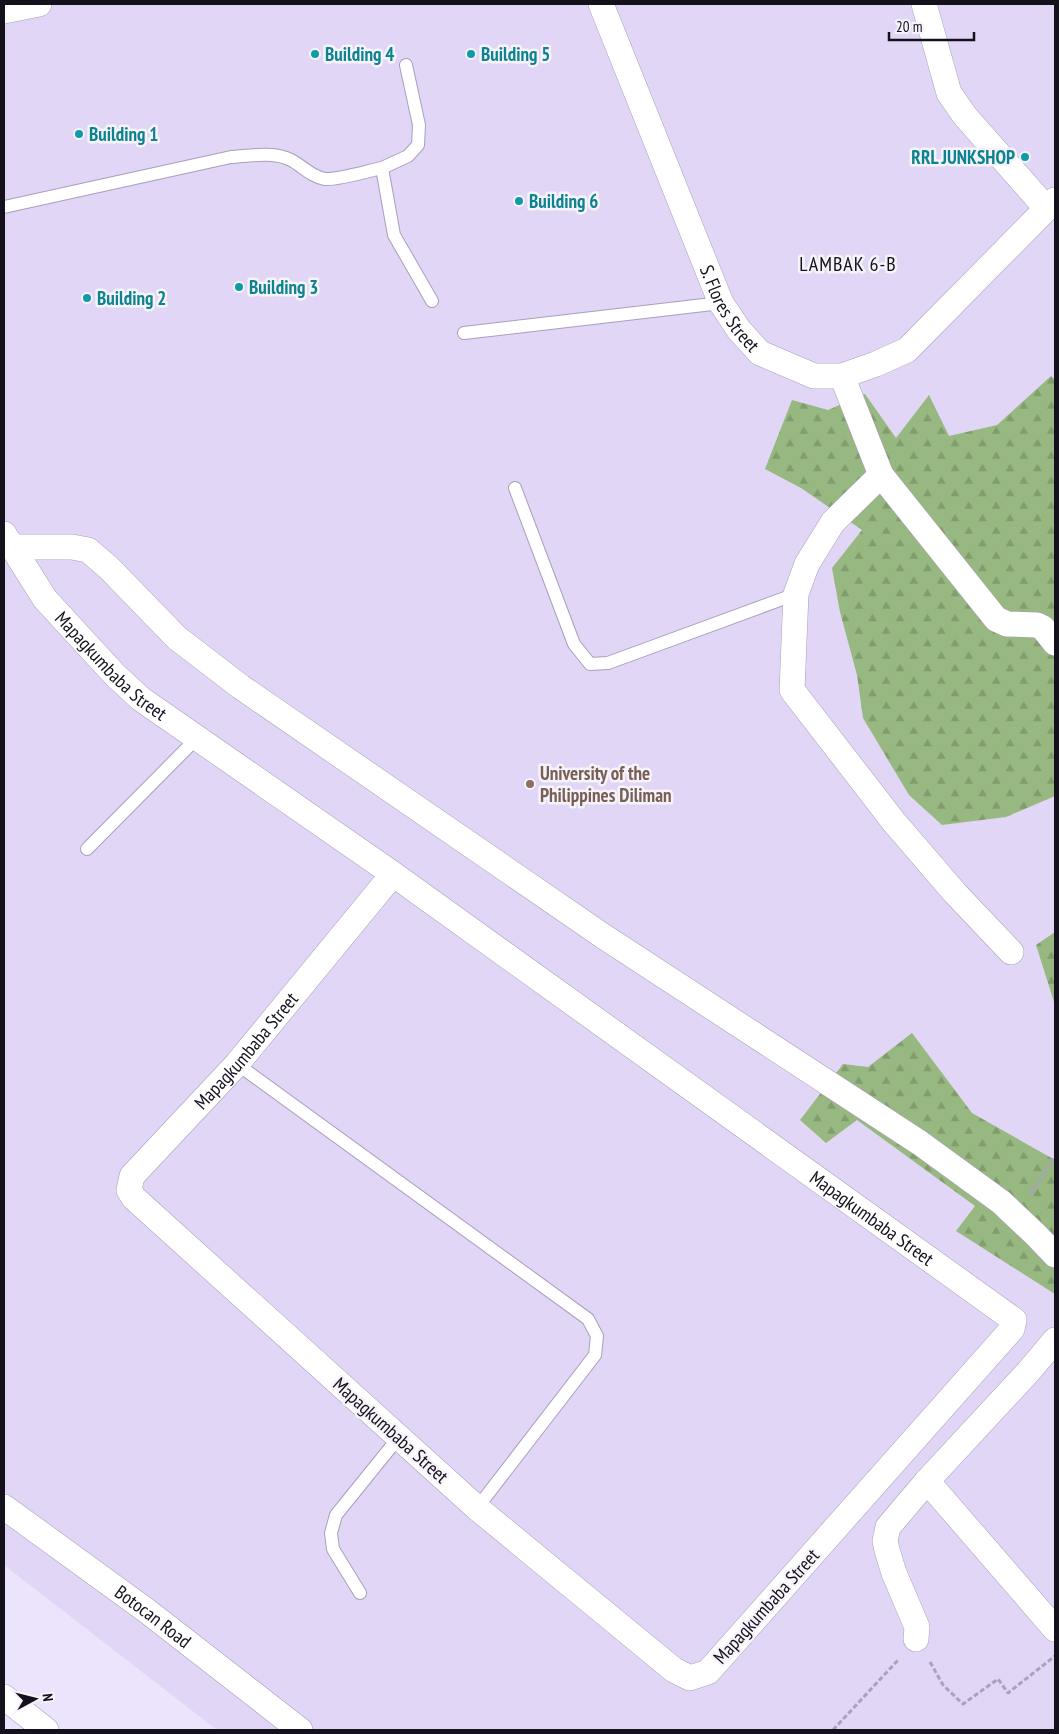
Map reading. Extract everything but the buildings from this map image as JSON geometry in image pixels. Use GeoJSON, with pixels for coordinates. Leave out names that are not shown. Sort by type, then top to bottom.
{"type":"FeatureCollection","features":[{"type":"Feature","properties":{"kind":"street"},"geometry":{"type":"LineString","coordinates":[[4,11],[39,4]]}},
{"type":"Feature","properties":{"kind":"street","name":"S. Flores Street"},"geometry":{"type":"LineString","coordinates":[[601,4],[721,302],[739,330],[760,352],[814,376],[842,376],[907,350],[1051,204]]}},
{"type":"Feature","properties":{"kind":"street"},"geometry":{"type":"LineString","coordinates":[[924,4],[949,93],[965,116],[1051,204]]}},
{"type":"Feature","properties":{"kind":"street"},"geometry":{"type":"LineString","coordinates":[[842,376],[881,475],[996,619],[1007,624],[1037,625],[1043,628],[1055,643]]}},
{"type":"Feature","properties":{"kind":"street"},"geometry":{"type":"LineString","coordinates":[[881,475],[833,522],[807,564],[796,594],[792,690],[894,822],[955,893],[1011,952]]}},
{"type":"Feature","properties":{"kind":"street"},"geometry":{"type":"LineString","coordinates":[[8,540],[72,546],[88,550],[109,568],[177,638],[241,687],[603,936],[920,1143],[1001,1202],[1055,1255]]}},
{"type":"Feature","properties":{"kind":"street","name":"Mapagkumbaba Street"},"geometry":{"type":"LineString","coordinates":[[8,540],[45,599],[114,675],[141,700],[394,874],[1014,1320],[1012,1329],[708,1672],[690,1678],[674,1670],[476,1508],[134,1198],[129,1190],[132,1176],[237,1064],[394,874]]}},
{"type":"Feature","properties":{"kind":"street"},"geometry":{"type":"LineString","coordinates":[[916,1639],[917,1628],[894,1573],[885,1541],[888,1528],[1055,1340]]}},
{"type":"Feature","properties":{"kind":"street"},"geometry":{"type":"LineString","coordinates":[[927,1482],[1055,1629]]}},
{"type":"Feature","properties":{"kind":"street","name":"Botocan Road"},"geometry":{"type":"LineString","coordinates":[[4,1507],[148,1611],[300,1730]]}},
{"type":"Feature","properties":{"kind":"street"},"geometry":{"type":"LineString","coordinates":[[4,1696],[46,1730]]}},
{"type":"Feature","properties":{"kind":"lane"},"geometry":{"type":"LineString","coordinates":[[4,207],[231,157],[268,154],[290,160],[308,172],[324,179],[382,168],[408,156],[418,145],[419,125],[406,65]]}},
{"type":"Feature","properties":{"kind":"lane"},"geometry":{"type":"LineString","coordinates":[[382,168],[394,236],[432,301]]}},
{"type":"Feature","properties":{"kind":"lane"},"geometry":{"type":"LineString","coordinates":[[464,333],[721,302]]}},
{"type":"Feature","properties":{"kind":"lane"},"geometry":{"type":"LineString","coordinates":[[515,488],[574,644],[590,664],[608,664],[796,594]]}},
{"type":"Feature","properties":{"kind":"lane"},"geometry":{"type":"LineString","coordinates":[[87,849],[197,738]]}},
{"type":"Feature","properties":{"kind":"lane"},"geometry":{"type":"LineString","coordinates":[[237,1064],[588,1319],[596,1336],[595,1355],[476,1508]]}},
{"type":"Feature","properties":{"kind":"lane"},"geometry":{"type":"LineString","coordinates":[[360,1593],[333,1549],[331,1533],[336,1514],[399,1437]]}},
{"type":"Feature","properties":{"kind":"path"},"geometry":{"type":"LineString","coordinates":[[1015,1214],[1055,1157]]}},
{"type":"Feature","properties":{"kind":"path"},"geometry":{"type":"LineString","coordinates":[[834,1730],[916,1639],[943,1684],[963,1704],[998,1679],[1008,1693],[1055,1656]]}},
{"type":"Feature","properties":{"kind":"shaded area","name":"University of the Philippines Diliman"},"geometry":{"type":"Polygon","coordinates":[[[4,4],[1055,4],[1055,1730],[217,1730],[4,1565],[4,4]]]}},
{"type":"Feature","properties":{"kind":"green space"},"geometry":{"type":"Polygon","coordinates":[[[1051,376],[1055,380],[1055,796],[1006,817],[942,825],[909,795],[863,718],[857,675],[840,612],[832,568],[862,530],[801,488],[765,469],[792,400],[828,410],[865,394],[896,438],[929,395],[949,436],[997,425],[1051,376]]]}},
{"type":"Feature","properties":{"kind":"green space"},"geometry":{"type":"Polygon","coordinates":[[[1055,932],[1055,1005],[1036,945],[1055,932]]]}},
{"type":"Feature","properties":{"kind":"green space"},"geometry":{"type":"Polygon","coordinates":[[[912,1033],[972,1113],[1055,1160],[1055,1294],[956,1231],[975,1206],[857,1120],[826,1143],[800,1120],[843,1064],[868,1067],[912,1033]]]}},
{"type":"Feature","properties":{"kind":"place","name":"Building 4"},"geometry":{"type":"Point","coordinates":[315,54]}},
{"type":"Feature","properties":{"kind":"place","name":"Building 5"},"geometry":{"type":"Point","coordinates":[471,54]}},
{"type":"Feature","properties":{"kind":"place","name":"Building 1"},"geometry":{"type":"Point","coordinates":[79,134]}},
{"type":"Feature","properties":{"kind":"place","name":"RRL JUNKSHOP"},"geometry":{"type":"Point","coordinates":[1025,157]}},
{"type":"Feature","properties":{"kind":"place","name":"Building 6"},"geometry":{"type":"Point","coordinates":[519,201]}},
{"type":"Feature","properties":{"kind":"place","name":"Building 3"},"geometry":{"type":"Point","coordinates":[239,287]}},
{"type":"Feature","properties":{"kind":"place","name":"Building 2"},"geometry":{"type":"Point","coordinates":[87,298]}},
{"type":"Feature","properties":{"kind":"place","name":"University of the Philippines Diliman"},"geometry":{"type":"Point","coordinates":[530,784]}},
{"type":"Feature","properties":{"kind":"district","name":"LAMBAK 6-B"},"geometry":{"type":"Point","coordinates":[848,264]}}]}
